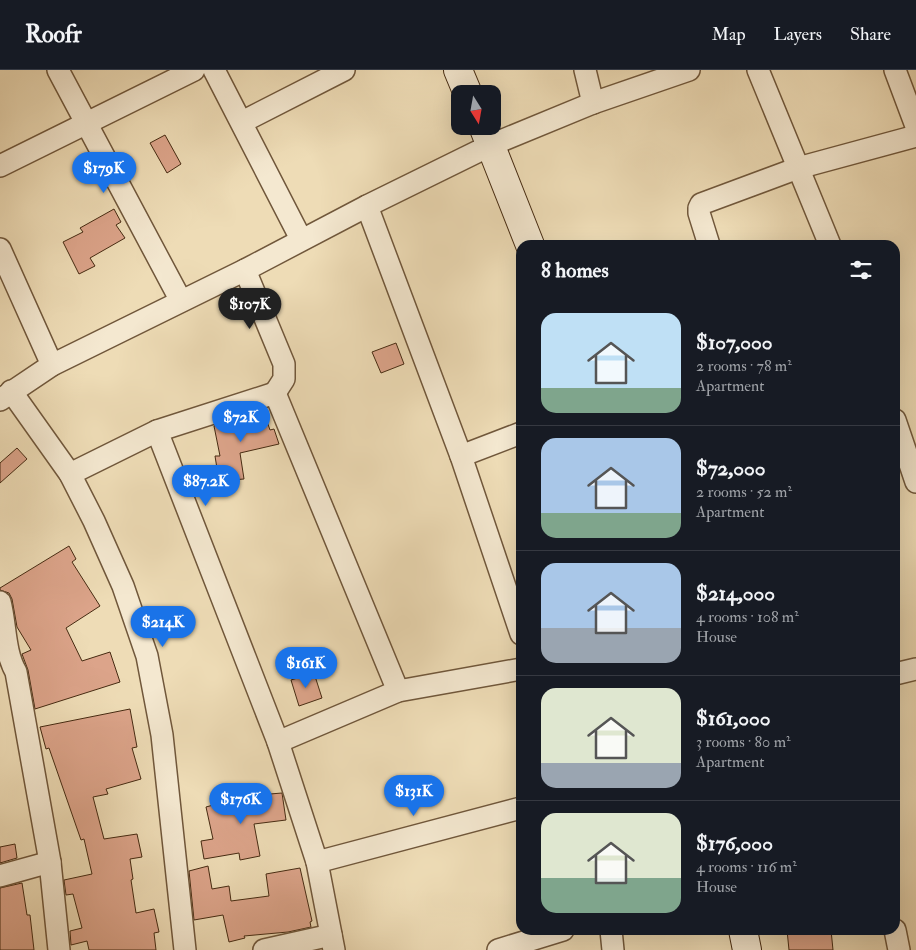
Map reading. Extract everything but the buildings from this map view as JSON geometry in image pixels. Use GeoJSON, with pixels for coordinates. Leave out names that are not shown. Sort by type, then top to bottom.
{"type":"FeatureCollection","features":[{"type":"Feature","properties":{"kind":"main road"},"geometry":{"type":"LineString","coordinates":[[458,70],[464,85]]}},
{"type":"Feature","properties":{"kind":"main road"},"geometry":{"type":"LineString","coordinates":[[487,136],[528,240]]}},
{"type":"Feature","properties":{"kind":"main road"},"geometry":{"type":"LineString","coordinates":[[744,935],[747,950]]}},
{"type":"Feature","properties":{"kind":"street"},"geometry":{"type":"LineString","coordinates":[[58,70],[181,301]]}},
{"type":"Feature","properties":{"kind":"street"},"geometry":{"type":"LineString","coordinates":[[0,166],[194,70]]}},
{"type":"Feature","properties":{"kind":"street"},"geometry":{"type":"LineString","coordinates":[[214,70],[301,239]]}},
{"type":"Feature","properties":{"kind":"street"},"geometry":{"type":"LineString","coordinates":[[242,122],[344,70]]}},
{"type":"Feature","properties":{"kind":"street"},"geometry":{"type":"LineString","coordinates":[[585,70],[593,103]]}},
{"type":"Feature","properties":{"kind":"street"},"geometry":{"type":"LineString","coordinates":[[185,950],[162,734],[147,656],[123,586],[94,521],[70,474],[6,396],[52,365],[245,270],[367,206],[487,136],[593,103],[689,70]]}},
{"type":"Feature","properties":{"kind":"street"},"geometry":{"type":"LineString","coordinates":[[758,70],[828,240]]}},
{"type":"Feature","properties":{"kind":"street"},"geometry":{"type":"LineString","coordinates":[[895,70],[916,126]]}},
{"type":"Feature","properties":{"kind":"street"},"geometry":{"type":"LineString","coordinates":[[707,240],[699,213],[699,208],[702,204],[798,168],[916,136]]}},
{"type":"Feature","properties":{"kind":"street"},"geometry":{"type":"LineString","coordinates":[[367,206],[461,456],[516,619]]}},
{"type":"Feature","properties":{"kind":"street"},"geometry":{"type":"LineString","coordinates":[[0,249],[52,365]]}},
{"type":"Feature","properties":{"kind":"street"},"geometry":{"type":"LineString","coordinates":[[70,474],[157,431],[274,393],[284,379],[284,364],[245,270]]}},
{"type":"Feature","properties":{"kind":"street"},"geometry":{"type":"LineString","coordinates":[[274,393],[398,691]]}},
{"type":"Feature","properties":{"kind":"street"},"geometry":{"type":"LineString","coordinates":[[157,431],[278,742],[317,862],[332,943],[264,950]]}},
{"type":"Feature","properties":{"kind":"street"},"geometry":{"type":"LineString","coordinates":[[901,431],[916,482]]}},
{"type":"Feature","properties":{"kind":"street"},"geometry":{"type":"LineString","coordinates":[[461,456],[516,436]]}},
{"type":"Feature","properties":{"kind":"street"},"geometry":{"type":"LineString","coordinates":[[0,602],[10,660],[16,672],[50,862],[59,950]]}},
{"type":"Feature","properties":{"kind":"street"},"geometry":{"type":"LineString","coordinates":[[900,673],[916,669]]}},
{"type":"Feature","properties":{"kind":"street"},"geometry":{"type":"LineString","coordinates":[[278,742],[398,691],[516,670]]}},
{"type":"Feature","properties":{"kind":"street"},"geometry":{"type":"LineString","coordinates":[[317,862],[516,809]]}},
{"type":"Feature","properties":{"kind":"street"},"geometry":{"type":"LineString","coordinates":[[0,876],[50,862]]}},
{"type":"Feature","properties":{"kind":"street"},"geometry":{"type":"LineString","coordinates":[[498,950],[547,935]]}},
{"type":"Feature","properties":{"kind":"street"},"geometry":{"type":"LineString","coordinates":[[612,935],[614,950]]}},
{"type":"Feature","properties":{"kind":"street"},"geometry":{"type":"LineString","coordinates":[[896,935],[899,950]]}}]}
